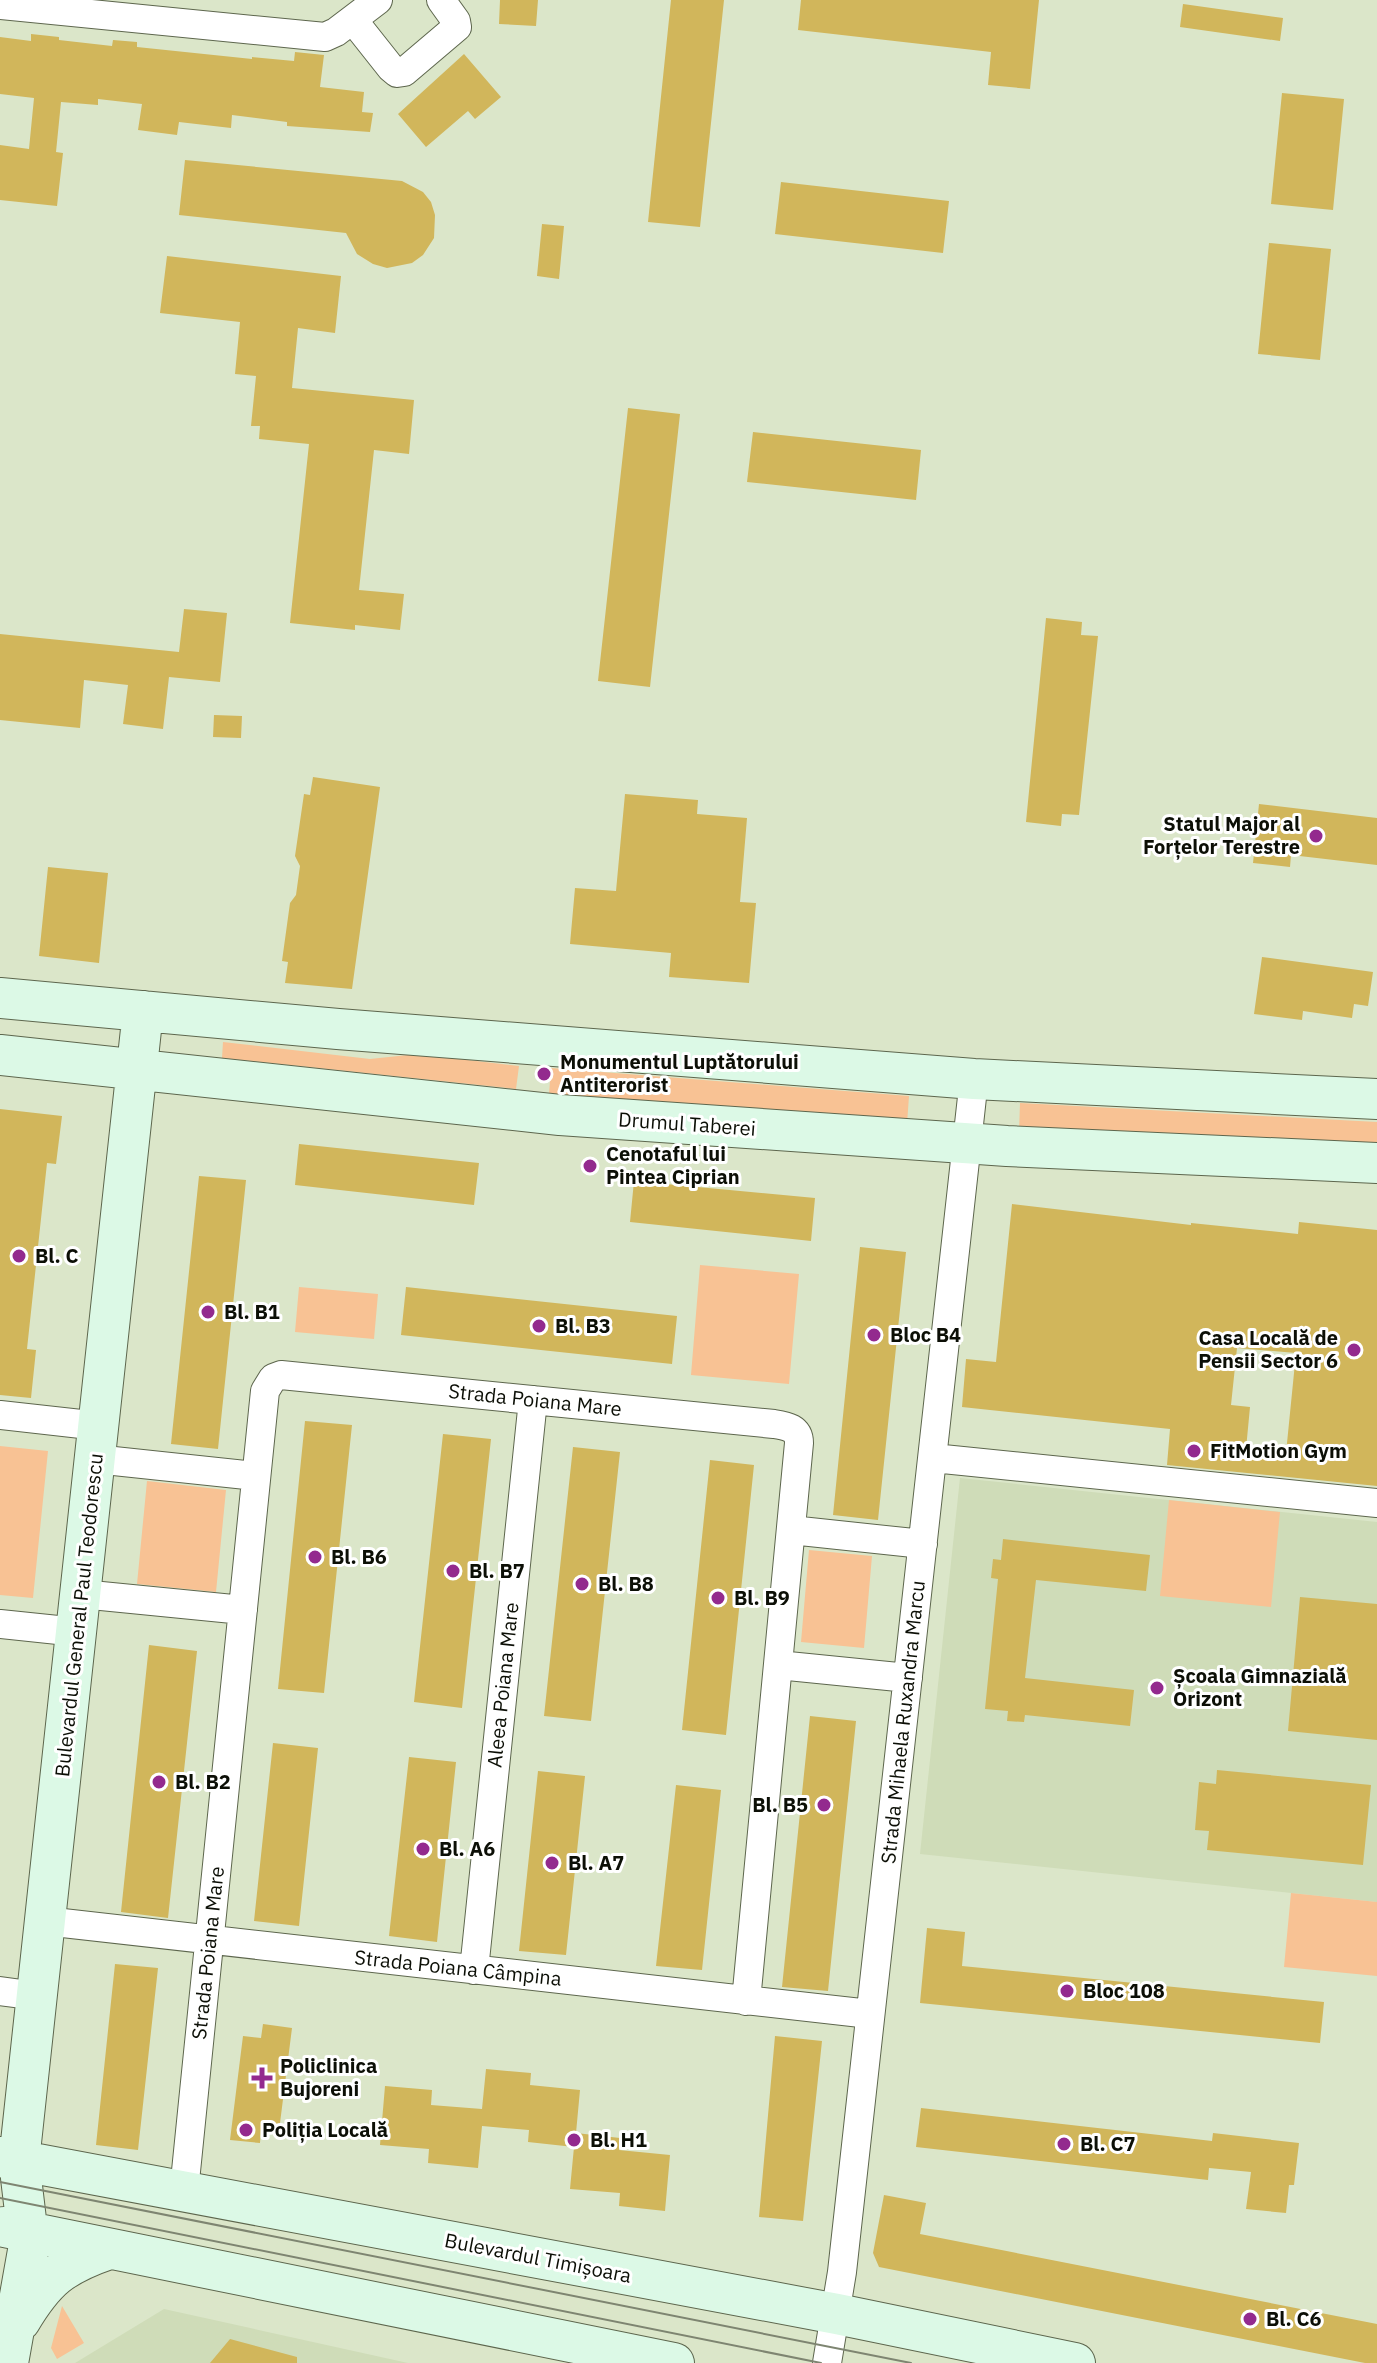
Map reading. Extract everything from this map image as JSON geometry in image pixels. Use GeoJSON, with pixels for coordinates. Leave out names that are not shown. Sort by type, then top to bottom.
{"type":"FeatureCollection","features":[{"type":"Feature","properties":{"kind":"main road"},"geometry":{"type":"LineString","coordinates":[[0,998],[974,1079],[1377,1099]]}},
{"type":"Feature","properties":{"kind":"main road","name":"Bulevardul General Paul Teodorescu"},"geometry":{"type":"LineString","coordinates":[[12,2345],[27,2260],[14,2230],[10,2159],[19,1993],[45,1921],[143,1011]]}},
{"type":"Feature","properties":{"kind":"main road","name":"Drumul Taberei"},"geometry":{"type":"LineString","coordinates":[[0,1055],[560,1115],[968,1144],[1377,1163]]}},
{"type":"Feature","properties":{"kind":"main road","name":"Bulevardul General Paul Teodorescu"},"geometry":{"type":"LineString","coordinates":[[0,2198],[10,2159]]}},
{"type":"Feature","properties":{"kind":"main road","name":"Bulevardul Timișoara"},"geometry":{"type":"LineString","coordinates":[[10,2159],[837,2314],[1075,2363]]}},
{"type":"Feature","properties":{"kind":"main road"},"geometry":{"type":"LineString","coordinates":[[14,2230],[674,2363]]}},
{"type":"Feature","properties":{"kind":"main road"},"geometry":{"type":"LineString","coordinates":[[12,2345],[44,2284],[86,2257],[109,2249]]}},
{"type":"Feature","properties":{"kind":"street"},"geometry":{"type":"LineString","coordinates":[[10,4],[325,37],[378,0]]}},
{"type":"Feature","properties":{"kind":"street"},"geometry":{"type":"LineString","coordinates":[[353,20],[391,68],[397,73],[404,72],[457,27],[441,0]]}},
{"type":"Feature","properties":{"kind":"street","name":"Strada Mihaela Ruxandra Marcu"},"geometry":{"type":"LineString","coordinates":[[827,2363],[837,2314],[974,1079]]}},
{"type":"Feature","properties":{"kind":"street","name":"Strada Poiana Mare"},"geometry":{"type":"LineString","coordinates":[[184,2191],[265,1391],[273,1378],[281,1375],[790,1427],[797,1433],[799,1443],[746,2001]]}},
{"type":"Feature","properties":{"kind":"street","name":"Aleea Poiana Mare"},"geometry":{"type":"LineString","coordinates":[[474,1970],[533,1400]]}},
{"type":"Feature","properties":{"kind":"street"},"geometry":{"type":"LineString","coordinates":[[0,1415],[97,1442],[256,1476]]}},
{"type":"Feature","properties":{"kind":"street"},"geometry":{"type":"LineString","coordinates":[[933,1458],[1377,1503]]}},
{"type":"Feature","properties":{"kind":"street"},"geometry":{"type":"LineString","coordinates":[[791,1530],[923,1544]]}},
{"type":"Feature","properties":{"kind":"street"},"geometry":{"type":"LineString","coordinates":[[0,1624],[79,1613],[243,1610]]}},
{"type":"Feature","properties":{"kind":"street"},"geometry":{"type":"LineString","coordinates":[[778,1665],[908,1678]]}},
{"type":"Feature","properties":{"kind":"street","name":"Strada Poiana Câmpina"},"geometry":{"type":"LineString","coordinates":[[45,1921],[870,2014]]}},
{"type":"Feature","properties":{"kind":"shaded area"},"geometry":{"type":"Polygon","coordinates":[[[223,1042],[370,1059],[417,1054],[519,1066],[516,1089],[222,1058],[223,1042]]]}},
{"type":"Feature","properties":{"kind":"shaded area"},"geometry":{"type":"Polygon","coordinates":[[[551,1068],[909,1096],[907,1124],[549,1094],[551,1068]]]}},
{"type":"Feature","properties":{"kind":"shaded area"},"geometry":{"type":"Polygon","coordinates":[[[1020,1103],[1377,1122],[1377,1154],[1019,1132],[1020,1103]]]}},
{"type":"Feature","properties":{"kind":"shaded area"},"geometry":{"type":"Polygon","coordinates":[[[700,1265],[799,1274],[789,1384],[691,1375],[700,1265]]]}},
{"type":"Feature","properties":{"kind":"shaded area"},"geometry":{"type":"Polygon","coordinates":[[[299,1287],[378,1294],[374,1339],[295,1332],[299,1287]]]}},
{"type":"Feature","properties":{"kind":"shaded area"},"geometry":{"type":"Polygon","coordinates":[[[0,1446],[48,1451],[33,1598],[0,1595],[0,1446]]]}},
{"type":"Feature","properties":{"kind":"shaded area","name":"Școala Gimnazială Orizont"},"geometry":{"type":"Polygon","coordinates":[[[960,1478],[1377,1522],[1377,1902],[920,1854],[960,1478]]]}},
{"type":"Feature","properties":{"kind":"shaded area"},"geometry":{"type":"Polygon","coordinates":[[[147,1481],[226,1490],[216,1592],[137,1584],[147,1481]]]}},
{"type":"Feature","properties":{"kind":"shaded area"},"geometry":{"type":"Polygon","coordinates":[[[1169,1500],[1280,1512],[1271,1607],[1160,1596],[1169,1500]]]}},
{"type":"Feature","properties":{"kind":"shaded area"},"geometry":{"type":"Polygon","coordinates":[[[809,1550],[872,1556],[864,1648],[801,1642],[809,1550]]]}},
{"type":"Feature","properties":{"kind":"shaded area"},"geometry":{"type":"Polygon","coordinates":[[[1291,1893],[1377,1902],[1377,1976],[1284,1967],[1291,1893]]]}},
{"type":"Feature","properties":{"kind":"shaded area"},"geometry":{"type":"Polygon","coordinates":[[[62,2306],[84,2343],[57,2359],[51,2348],[62,2306]]]}},
{"type":"Feature","properties":{"kind":"shaded area"},"geometry":{"type":"Polygon","coordinates":[[[164,2309],[408,2363],[75,2363],[164,2309]]]}},
{"type":"Feature","properties":{"kind":"building"},"geometry":{"type":"Polygon","coordinates":[[[500,0],[538,0],[536,26],[499,24],[500,0]]]}},
{"type":"Feature","properties":{"kind":"building"},"geometry":{"type":"Polygon","coordinates":[[[671,0],[724,0],[700,227],[648,222],[671,0]]]}},
{"type":"Feature","properties":{"kind":"building"},"geometry":{"type":"Polygon","coordinates":[[[801,0],[1039,0],[1030,89],[988,85],[991,52],[798,30],[801,0]]]}},
{"type":"Feature","properties":{"kind":"building"},"geometry":{"type":"Polygon","coordinates":[[[1183,4],[1283,18],[1280,41],[1180,27],[1183,4]]]}},
{"type":"Feature","properties":{"kind":"building"},"geometry":{"type":"Polygon","coordinates":[[[31,34],[112,46],[113,40],[137,42],[137,47],[252,59],[294,61],[295,52],[324,55],[320,87],[364,92],[362,112],[373,113],[370,132],[287,126],[287,122],[232,115],[231,128],[179,122],[177,135],[138,130],[142,104],[98,99],[98,105],[61,102],[56,152],[63,153],[57,206],[0,200],[0,145],[29,149],[34,98],[0,94],[0,37],[31,41],[31,34]]]}},
{"type":"Feature","properties":{"kind":"building"},"geometry":{"type":"Polygon","coordinates":[[[464,54],[501,97],[475,119],[468,111],[426,147],[398,114],[464,54]]]}},
{"type":"Feature","properties":{"kind":"building"},"geometry":{"type":"Polygon","coordinates":[[[1282,93],[1344,99],[1333,210],[1271,204],[1282,93]]]}},
{"type":"Feature","properties":{"kind":"building"},"geometry":{"type":"Polygon","coordinates":[[[185,160],[402,181],[423,192],[431,202],[435,215],[434,238],[423,255],[412,263],[387,268],[357,254],[346,233],[179,215],[185,160]]]}},
{"type":"Feature","properties":{"kind":"building"},"geometry":{"type":"Polygon","coordinates":[[[781,182],[949,201],[943,253],[775,234],[781,182]]]}},
{"type":"Feature","properties":{"kind":"building"},"geometry":{"type":"Polygon","coordinates":[[[542,224],[564,226],[559,279],[537,276],[542,224]]]}},
{"type":"Feature","properties":{"kind":"building"},"geometry":{"type":"Polygon","coordinates":[[[1269,243],[1331,249],[1320,360],[1258,354],[1269,243]]]}},
{"type":"Feature","properties":{"kind":"building"},"geometry":{"type":"Polygon","coordinates":[[[167,256],[341,276],[335,333],[298,328],[292,388],[414,400],[409,454],[374,450],[359,590],[404,594],[400,630],[355,625],[355,630],[290,623],[309,444],[259,439],[260,426],[251,426],[256,376],[235,374],[240,322],[160,313],[167,256]]]}},
{"type":"Feature","properties":{"kind":"building"},"geometry":{"type":"Polygon","coordinates":[[[628,408],[680,414],[650,687],[598,681],[628,408]]]}},
{"type":"Feature","properties":{"kind":"building"},"geometry":{"type":"Polygon","coordinates":[[[753,432],[921,450],[916,500],[747,482],[753,432]]]}},
{"type":"Feature","properties":{"kind":"building"},"geometry":{"type":"Polygon","coordinates":[[[184,609],[227,613],[220,682],[169,677],[163,729],[123,724],[128,685],[84,680],[80,728],[0,720],[0,634],[179,652],[184,609]]]}},
{"type":"Feature","properties":{"kind":"building"},"geometry":{"type":"Polygon","coordinates":[[[1046,618],[1082,622],[1081,635],[1098,636],[1079,815],[1062,814],[1061,826],[1026,822],[1046,618]]]}},
{"type":"Feature","properties":{"kind":"building"},"geometry":{"type":"Polygon","coordinates":[[[214,715],[242,716],[241,738],[213,737],[214,715]]]}},
{"type":"Feature","properties":{"kind":"building"},"geometry":{"type":"Polygon","coordinates":[[[313,777],[380,787],[352,989],[285,983],[288,962],[282,961],[290,903],[296,895],[300,866],[295,856],[304,794],[310,795],[313,777]]]}},
{"type":"Feature","properties":{"kind":"building"},"geometry":{"type":"Polygon","coordinates":[[[625,794],[698,800],[697,814],[747,818],[740,902],[756,903],[749,983],[669,977],[671,953],[570,944],[575,888],[616,891],[625,794]]]}},
{"type":"Feature","properties":{"kind":"building","name":"Statul Major al Forțelor Terestre"},"geometry":{"type":"Polygon","coordinates":[[[1259,804],[1377,818],[1377,865],[1291,855],[1290,867],[1253,863],[1259,804]]]}},
{"type":"Feature","properties":{"kind":"building"},"geometry":{"type":"Polygon","coordinates":[[[48,867],[108,873],[99,963],[39,956],[48,867]]]}},
{"type":"Feature","properties":{"kind":"building"},"geometry":{"type":"Polygon","coordinates":[[[1262,957],[1373,972],[1368,1006],[1354,1004],[1352,1018],[1303,1011],[1302,1020],[1254,1014],[1262,957]]]}},
{"type":"Feature","properties":{"kind":"building","name":"Bl. C"},"geometry":{"type":"Polygon","coordinates":[[[0,1109],[62,1116],[56,1164],[47,1163],[27,1349],[36,1350],[31,1398],[0,1395],[0,1109]]]}},
{"type":"Feature","properties":{"kind":"building"},"geometry":{"type":"Polygon","coordinates":[[[299,1144],[479,1163],[474,1205],[295,1185],[299,1144]]]}},
{"type":"Feature","properties":{"kind":"building","name":"Bl. B1"},"geometry":{"type":"Polygon","coordinates":[[[199,1176],[246,1180],[218,1449],[171,1444],[199,1176]]]}},
{"type":"Feature","properties":{"kind":"building"},"geometry":{"type":"Polygon","coordinates":[[[634,1181],[815,1198],[811,1241],[630,1222],[634,1181]]]}},
{"type":"Feature","properties":{"kind":"building"},"geometry":{"type":"Polygon","coordinates":[[[1012,1204],[1298,1234],[1299,1222],[1377,1230],[1377,1486],[1167,1465],[1170,1429],[962,1407],[966,1359],[996,1362],[1012,1204]],[[1237,1348],[1231,1405],[1250,1407],[1246,1449],[1286,1453],[1296,1353],[1237,1348]]]}},
{"type":"Feature","properties":{"kind":"building","name":"Bloc B4"},"geometry":{"type":"Polygon","coordinates":[[[860,1247],[906,1252],[878,1520],[833,1515],[860,1247]]]}},
{"type":"Feature","properties":{"kind":"building","name":"Bl. B3"},"geometry":{"type":"Polygon","coordinates":[[[406,1287],[677,1316],[672,1364],[401,1335],[406,1287]]]}},
{"type":"Feature","properties":{"kind":"building","name":"Bl. B6"},"geometry":{"type":"Polygon","coordinates":[[[305,1421],[352,1425],[324,1693],[278,1689],[305,1421]]]}},
{"type":"Feature","properties":{"kind":"building","name":"Bl. B7"},"geometry":{"type":"Polygon","coordinates":[[[443,1434],[491,1439],[462,1708],[414,1702],[443,1434]]]}},
{"type":"Feature","properties":{"kind":"building","name":"Bl. B8"},"geometry":{"type":"Polygon","coordinates":[[[573,1447],[620,1452],[591,1721],[544,1716],[573,1447]]]}},
{"type":"Feature","properties":{"kind":"building","name":"Bl. B9"},"geometry":{"type":"Polygon","coordinates":[[[710,1460],[754,1465],[726,1735],[682,1730],[710,1460]]]}},
{"type":"Feature","properties":{"kind":"building"},"geometry":{"type":"Polygon","coordinates":[[[1003,1539],[1150,1555],[1146,1591],[1036,1580],[1025,1678],[1134,1690],[1130,1726],[1025,1715],[1024,1722],[1007,1721],[1008,1711],[985,1709],[998,1579],[991,1578],[993,1559],[1001,1560],[1003,1539]]]}},
{"type":"Feature","properties":{"kind":"building"},"geometry":{"type":"Polygon","coordinates":[[[1300,1597],[1377,1604],[1377,1740],[1288,1731],[1300,1597]]]}},
{"type":"Feature","properties":{"kind":"building","name":"Bl. B2"},"geometry":{"type":"Polygon","coordinates":[[[149,1645],[197,1651],[168,1918],[121,1912],[149,1645]]]}},
{"type":"Feature","properties":{"kind":"building","name":"Bl. B5"},"geometry":{"type":"Polygon","coordinates":[[[810,1716],[856,1721],[828,1991],[782,1987],[810,1716]]]}},
{"type":"Feature","properties":{"kind":"building"},"geometry":{"type":"Polygon","coordinates":[[[273,1743],[318,1748],[299,1926],[254,1921],[273,1743]]]}},
{"type":"Feature","properties":{"kind":"building","name":"Bl. A6"},"geometry":{"type":"Polygon","coordinates":[[[409,1757],[456,1762],[437,1942],[389,1936],[409,1757]]]}},
{"type":"Feature","properties":{"kind":"building"},"geometry":{"type":"Polygon","coordinates":[[[1217,1770],[1371,1785],[1363,1865],[1207,1850],[1209,1831],[1195,1830],[1199,1782],[1216,1784],[1217,1770]]]}},
{"type":"Feature","properties":{"kind":"building","name":"Bl. A7"},"geometry":{"type":"Polygon","coordinates":[[[538,1771],[585,1776],[566,1955],[519,1951],[538,1771]]]}},
{"type":"Feature","properties":{"kind":"building"},"geometry":{"type":"Polygon","coordinates":[[[676,1785],[721,1790],[702,1970],[656,1966],[676,1785]]]}},
{"type":"Feature","properties":{"kind":"building","name":"Bloc 108"},"geometry":{"type":"Polygon","coordinates":[[[927,1928],[965,1932],[962,1966],[1324,2002],[1320,2043],[920,2003],[927,1928]]]}},
{"type":"Feature","properties":{"kind":"building"},"geometry":{"type":"Polygon","coordinates":[[[115,1964],[158,1968],[138,2150],[96,2145],[115,1964]]]}},
{"type":"Feature","properties":{"kind":"building"},"geometry":{"type":"Polygon","coordinates":[[[263,2024],[292,2028],[279,2131],[261,2129],[260,2143],[230,2140],[243,2036],[261,2038],[263,2024]]]}},
{"type":"Feature","properties":{"kind":"building"},"geometry":{"type":"Polygon","coordinates":[[[775,2036],[822,2041],[803,2221],[759,2217],[775,2036]]]}},
{"type":"Feature","properties":{"kind":"building","name":"Bl. H1"},"geometry":{"type":"Polygon","coordinates":[[[486,2069],[531,2073],[530,2085],[580,2090],[576,2133],[620,2138],[619,2150],[670,2155],[665,2211],[619,2206],[620,2193],[570,2189],[574,2147],[528,2142],[529,2130],[482,2126],[478,2168],[428,2163],[429,2149],[380,2145],[385,2086],[432,2090],[431,2105],[482,2109],[486,2069]]]}},
{"type":"Feature","properties":{"kind":"building","name":"Bl. C7"},"geometry":{"type":"Polygon","coordinates":[[[921,2108],[1212,2141],[1213,2133],[1299,2143],[1294,2185],[1289,2185],[1286,2213],[1246,2209],[1251,2172],[1209,2168],[1208,2180],[916,2147],[921,2108]]]}},
{"type":"Feature","properties":{"kind":"building"},"geometry":{"type":"Polygon","coordinates":[[[884,2195],[926,2203],[920,2234],[1377,2324],[1377,2363],[879,2267],[873,2253],[884,2195]]]}},
{"type":"Feature","properties":{"kind":"building"},"geometry":{"type":"Polygon","coordinates":[[[230,2339],[297,2357],[297,2363],[210,2363],[230,2339]]]}},
{"type":"Feature","properties":{"kind":"tram line"},"geometry":{"type":"LineString","coordinates":[[0,2182],[911,2363]]}},
{"type":"Feature","properties":{"kind":"tram line"},"geometry":{"type":"LineString","coordinates":[[0,2198],[821,2363]]}},
{"type":"Feature","properties":{"kind":"place","name":"Statul Major al Forțelor Terestre"},"geometry":{"type":"Point","coordinates":[1316,836]}},
{"type":"Feature","properties":{"kind":"place","name":"Monumentul Luptătorului Antiterorist"},"geometry":{"type":"Point","coordinates":[544,1074]}},
{"type":"Feature","properties":{"kind":"place","name":"Cenotaful lui Pintea Ciprian"},"geometry":{"type":"Point","coordinates":[590,1166]}},
{"type":"Feature","properties":{"kind":"place","name":"Bl. C"},"geometry":{"type":"Point","coordinates":[19,1256]}},
{"type":"Feature","properties":{"kind":"place","name":"Bl. B1"},"geometry":{"type":"Point","coordinates":[208,1312]}},
{"type":"Feature","properties":{"kind":"place","name":"Bl. B3"},"geometry":{"type":"Point","coordinates":[539,1326]}},
{"type":"Feature","properties":{"kind":"place","name":"Bloc B4"},"geometry":{"type":"Point","coordinates":[874,1335]}},
{"type":"Feature","properties":{"kind":"place","name":"Casa Locală de Pensii Sector 6"},"geometry":{"type":"Point","coordinates":[1354,1350]}},
{"type":"Feature","properties":{"kind":"place","name":"FitMotion Gym"},"geometry":{"type":"Point","coordinates":[1194,1451]}},
{"type":"Feature","properties":{"kind":"place","name":"Bl. B6"},"geometry":{"type":"Point","coordinates":[315,1557]}},
{"type":"Feature","properties":{"kind":"place","name":"Bl. B7"},"geometry":{"type":"Point","coordinates":[453,1571]}},
{"type":"Feature","properties":{"kind":"place","name":"Bl. B8"},"geometry":{"type":"Point","coordinates":[582,1584]}},
{"type":"Feature","properties":{"kind":"place","name":"Bl. B9"},"geometry":{"type":"Point","coordinates":[718,1598]}},
{"type":"Feature","properties":{"kind":"place","name":"Școala Gimnazială Orizont"},"geometry":{"type":"Point","coordinates":[1157,1688]}},
{"type":"Feature","properties":{"kind":"place","name":"Bl. B2"},"geometry":{"type":"Point","coordinates":[159,1782]}},
{"type":"Feature","properties":{"kind":"place","name":"Bl. B5"},"geometry":{"type":"Point","coordinates":[824,1805]}},
{"type":"Feature","properties":{"kind":"place","name":"Bl. A6"},"geometry":{"type":"Point","coordinates":[423,1849]}},
{"type":"Feature","properties":{"kind":"place","name":"Bl. A7"},"geometry":{"type":"Point","coordinates":[552,1863]}},
{"type":"Feature","properties":{"kind":"place","name":"Bloc 108"},"geometry":{"type":"Point","coordinates":[1067,1991]}},
{"type":"Feature","properties":{"kind":"place","name":"Policlinica Bujoreni"},"geometry":{"type":"Point","coordinates":[262,2078]}},
{"type":"Feature","properties":{"kind":"place","name":"Poliția Locală"},"geometry":{"type":"Point","coordinates":[246,2130]}},
{"type":"Feature","properties":{"kind":"place","name":"Bl. H1"},"geometry":{"type":"Point","coordinates":[574,2140]}},
{"type":"Feature","properties":{"kind":"place","name":"Bl. C7"},"geometry":{"type":"Point","coordinates":[1064,2144]}},
{"type":"Feature","properties":{"kind":"place","name":"Bl. C6"},"geometry":{"type":"Point","coordinates":[1250,2319]}}]}
